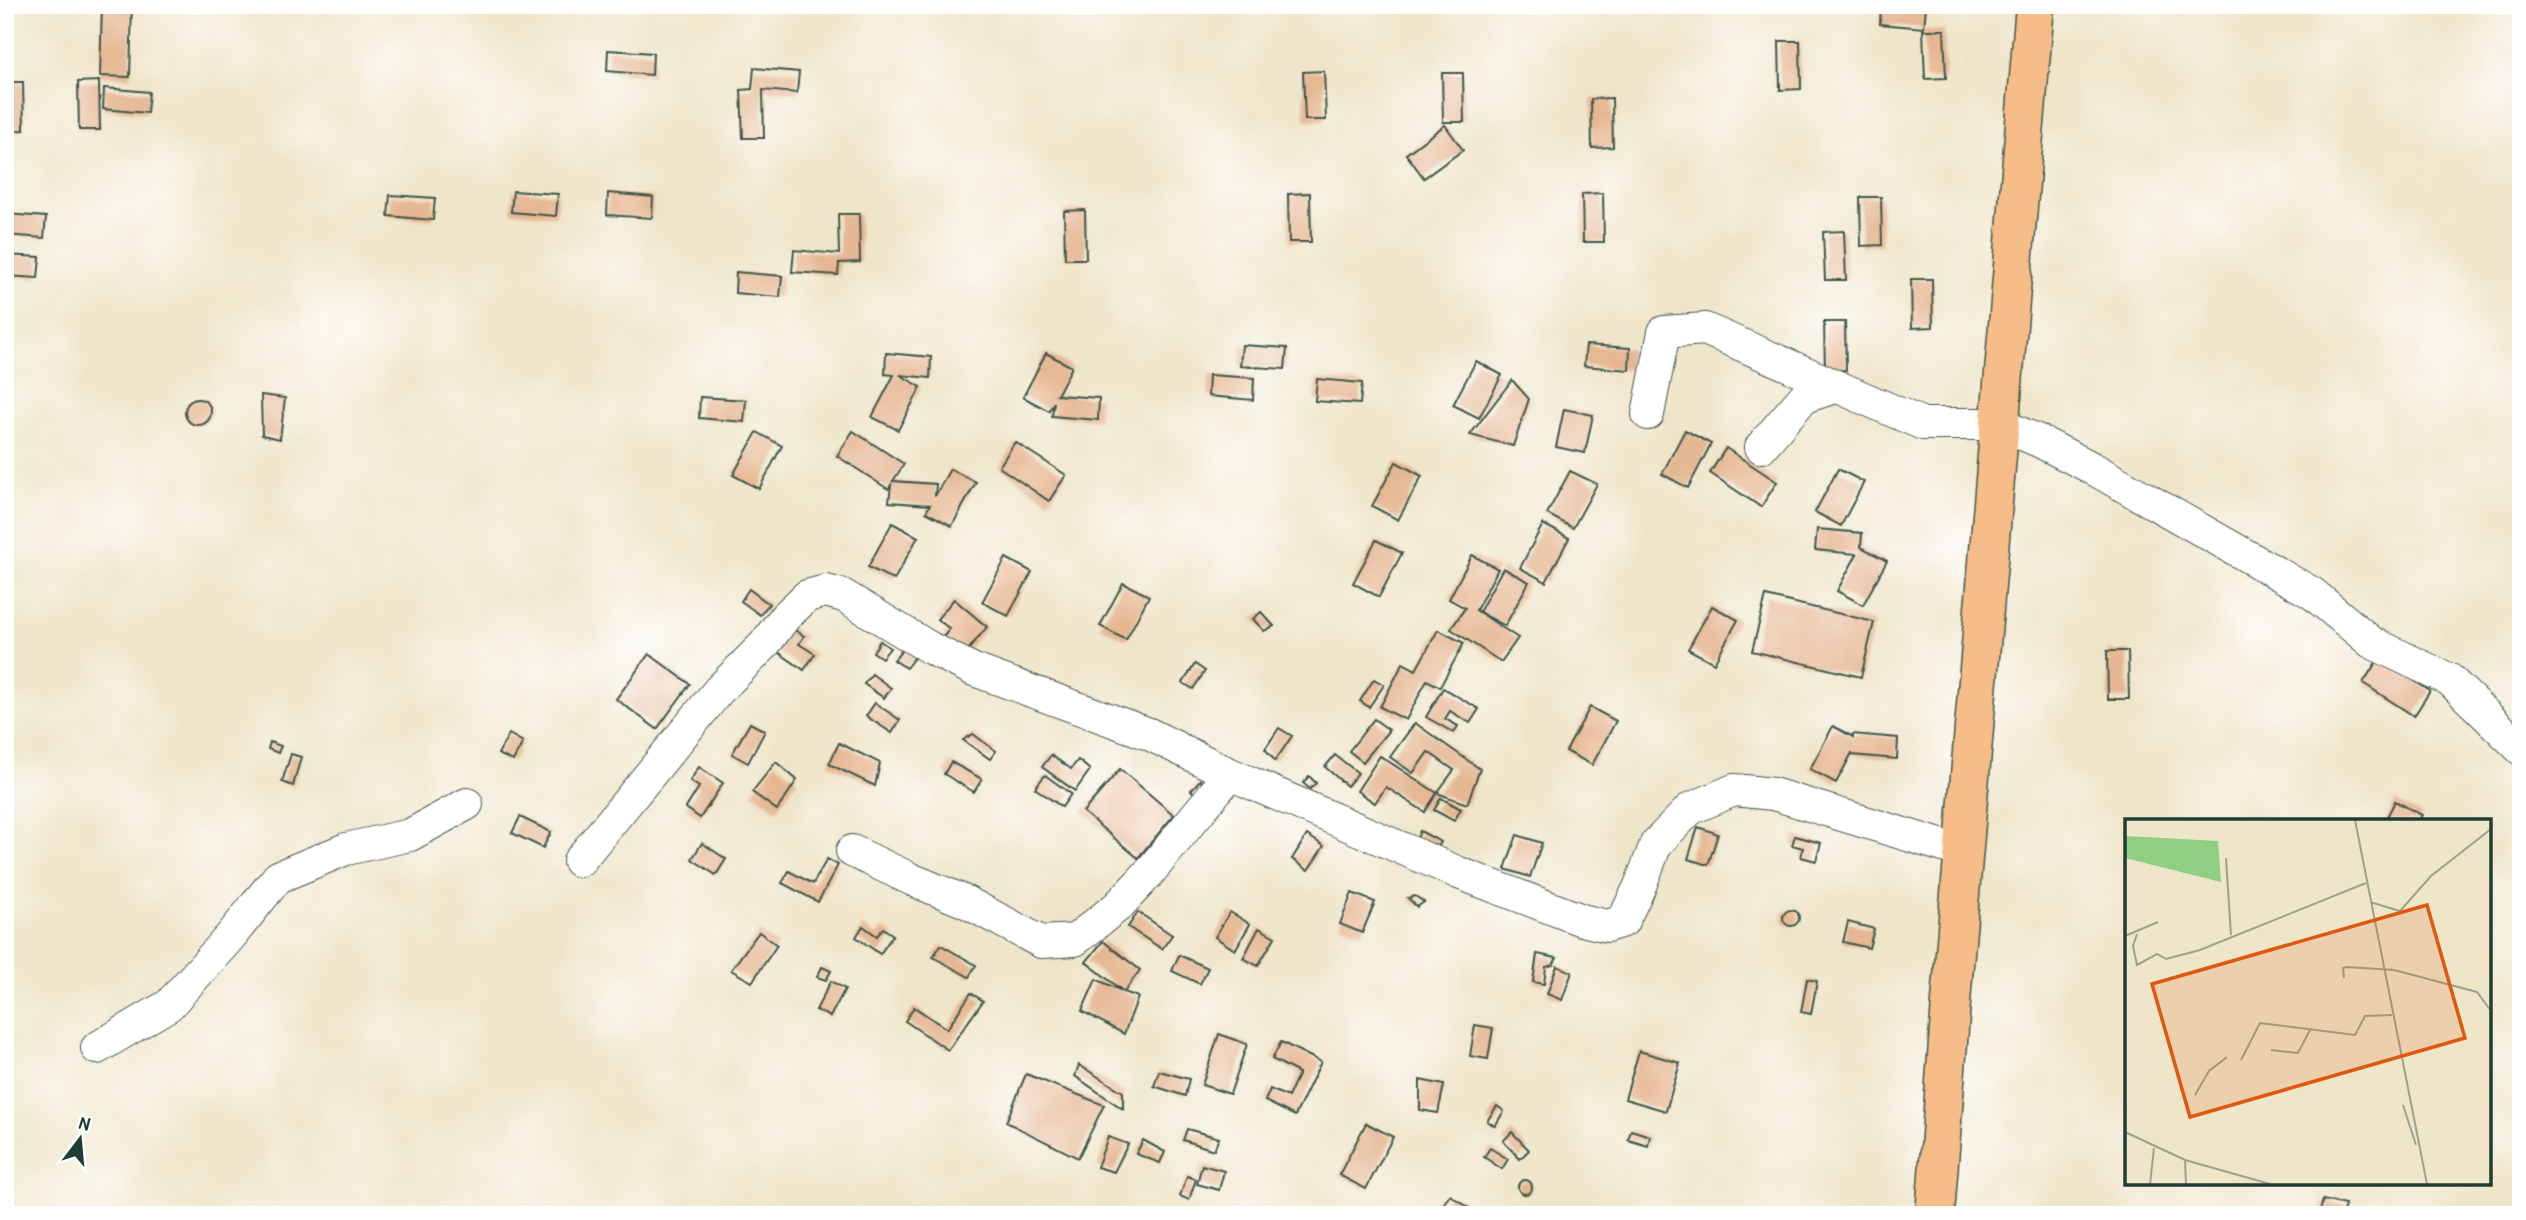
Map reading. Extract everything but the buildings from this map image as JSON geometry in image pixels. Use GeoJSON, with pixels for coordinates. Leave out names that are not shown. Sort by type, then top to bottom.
{"type":"FeatureCollection","features":[{"type":"Feature","properties":{"kind":"highway"},"geometry":{"type":"LineString","coordinates":[[1936,1215],[1963,852],[2035,5]]}},
{"type":"Feature","properties":{"kind":"street"},"geometry":{"type":"LineString","coordinates":[[1648,414],[1664,332],[1705,329],[1923,424],[1999,424],[2092,468],[2312,593],[2371,642],[2450,680],[2521,749]]}},
{"type":"Feature","properties":{"kind":"street"},"geometry":{"type":"LineString","coordinates":[[1761,447],[1804,397],[1835,387]]}},
{"type":"Feature","properties":{"kind":"street"},"geometry":{"type":"LineString","coordinates":[[579,861],[719,690],[764,645],[785,617],[807,596],[826,591],[844,596],[930,648],[974,670],[1149,734],[1230,774],[1459,873],[1582,920],[1607,926],[1623,921],[1640,887],[1656,844],[1690,809],[1734,790],[1773,794],[1963,852]]}},
{"type":"Feature","properties":{"kind":"street"},"geometry":{"type":"LineString","coordinates":[[852,851],[966,902],[1041,942],[1075,940],[1118,906],[1230,774]]}},
{"type":"Feature","properties":{"kind":"street"},"geometry":{"type":"LineString","coordinates":[[97,1048],[169,1005],[230,937],[278,877],[346,849],[410,835],[467,804]]}}]}
